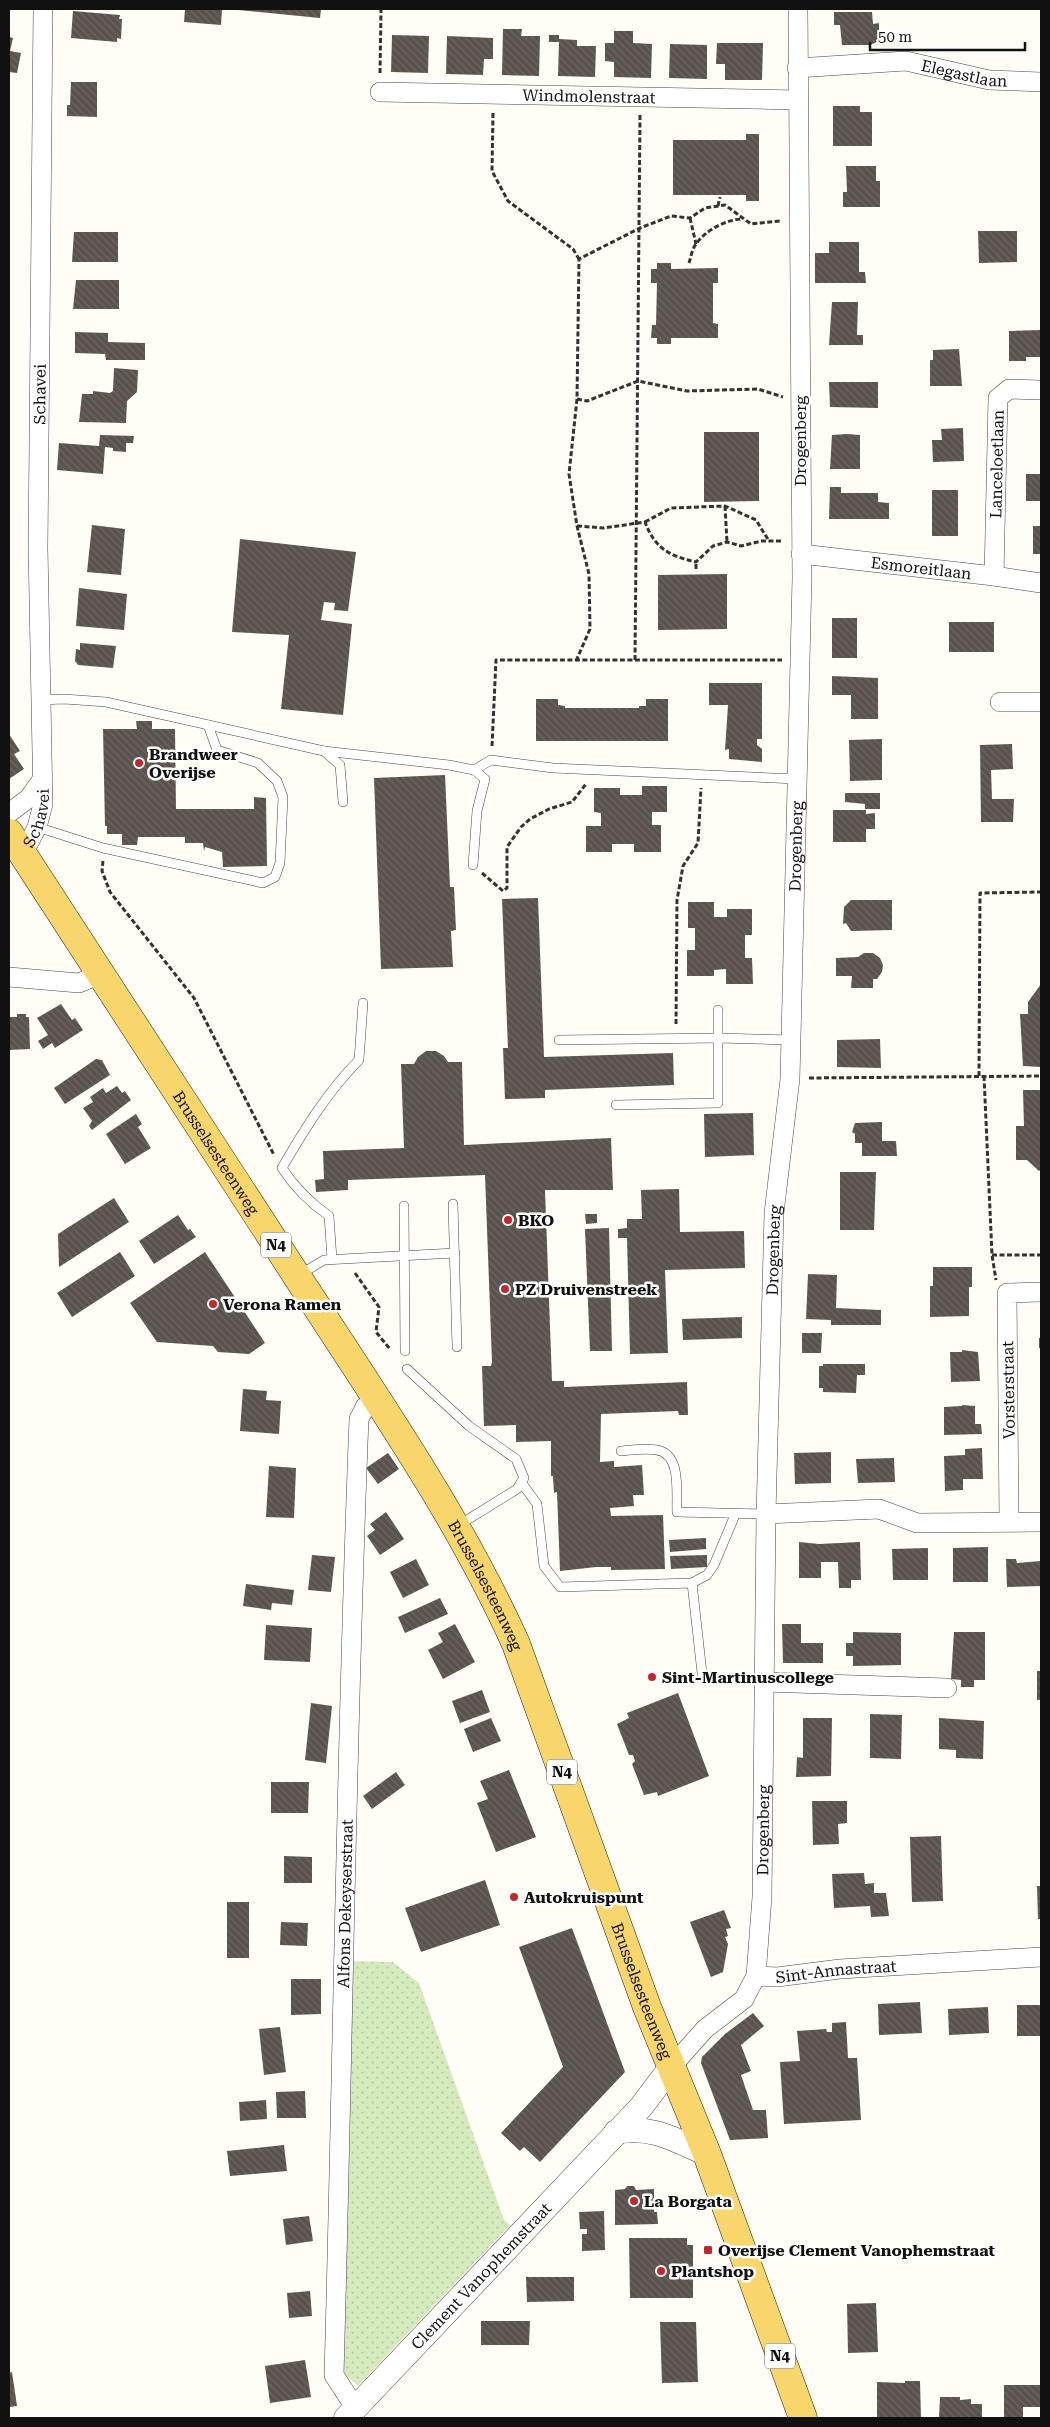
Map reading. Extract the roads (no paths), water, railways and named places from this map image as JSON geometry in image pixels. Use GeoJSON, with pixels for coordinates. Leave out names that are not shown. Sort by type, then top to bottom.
{"type":"FeatureCollection","features":[{"type":"Feature","properties":{"kind":"main road","name":"Brusselsesteenweg"},"geometry":{"type":"LineString","coordinates":[[16,843],[297,1276],[457,1527],[497,1603],[516,1644],[648,2007],[707,2154],[803,2418]]}},
{"type":"Feature","properties":{"kind":"street","name":"Schavei"},"geometry":{"type":"LineString","coordinates":[[16,843],[38,827],[43,804],[41,781],[38,538],[43,9]]}},
{"type":"Feature","properties":{"kind":"street","name":"Drogenberg"},"geometry":{"type":"LineString","coordinates":[[756,1976],[762,1897],[766,1514],[774,1213],[790,1079],[800,660],[798,9]]}},
{"type":"Feature","properties":{"kind":"street","name":"Elegastlaan"},"geometry":{"type":"LineString","coordinates":[[797,68],[906,61],[989,80],[1041,82]]}},
{"type":"Feature","properties":{"kind":"street","name":"Windmolenstraat"},"geometry":{"type":"LineString","coordinates":[[380,92],[798,100]]}},
{"type":"Feature","properties":{"kind":"street","name":"Lanceloetlaan"},"geometry":{"type":"LineString","coordinates":[[994,576],[998,398],[1010,389],[1041,390]]}},
{"type":"Feature","properties":{"kind":"street","name":"Esmoreitlaan"},"geometry":{"type":"LineString","coordinates":[[801,548],[1041,583]]}},
{"type":"Feature","properties":{"kind":"street"},"geometry":{"type":"LineString","coordinates":[[1000,702],[1041,702]]}},
{"type":"Feature","properties":{"kind":"street","name":"Schavei"},"geometry":{"type":"LineString","coordinates":[[9,813],[29,798],[41,781]]}},
{"type":"Feature","properties":{"kind":"street"},"geometry":{"type":"LineString","coordinates":[[9,977],[79,983],[100,974]]}},
{"type":"Feature","properties":{"kind":"street","name":"Vorsterstraat"},"geometry":{"type":"LineString","coordinates":[[1009,1521],[1007,1293],[1041,1292]]}},
{"type":"Feature","properties":{"kind":"street","name":"Alfons Dekeyserstraat"},"geometry":{"type":"LineString","coordinates":[[351,2414],[334,2375],[345,1963],[349,1669],[359,1419],[365,1407],[375,1398]]}},
{"type":"Feature","properties":{"kind":"street"},"geometry":{"type":"LineString","coordinates":[[766,1514],[879,1509],[917,1523],[1041,1522]]}},
{"type":"Feature","properties":{"kind":"street"},"geometry":{"type":"LineString","coordinates":[[764,1682],[947,1688]]}},
{"type":"Feature","properties":{"kind":"street","name":"Sint-Annastraat"},"geometry":{"type":"LineString","coordinates":[[672,2066],[705,2028],[744,1999],[756,1976],[777,1977],[850,1968],[1041,1957]]}},
{"type":"Feature","properties":{"kind":"street","name":"Clement Vanophemstraat"},"geometry":{"type":"LineString","coordinates":[[351,2414],[641,2107],[672,2066]]}},
{"type":"Feature","properties":{"kind":"street"},"geometry":{"type":"LineString","coordinates":[[616,2132],[634,2128],[649,2131],[707,2154]]}},
{"type":"Feature","properties":{"kind":"lane"},"geometry":{"type":"LineString","coordinates":[[40,700],[64,699],[106,702],[324,751],[450,765],[474,770],[485,779],[477,811],[473,865]]}},
{"type":"Feature","properties":{"kind":"lane"},"geometry":{"type":"LineString","coordinates":[[38,827],[103,848],[264,882],[275,877],[280,863],[283,797],[277,781],[258,764],[217,750],[208,725]]}},
{"type":"Feature","properties":{"kind":"lane"},"geometry":{"type":"LineString","coordinates":[[324,751],[340,765],[343,802]]}},
{"type":"Feature","properties":{"kind":"lane"},"geometry":{"type":"LineString","coordinates":[[474,770],[491,760],[591,770],[797,779]]}},
{"type":"Feature","properties":{"kind":"lane"},"geometry":{"type":"LineString","coordinates":[[332,1259],[329,1216],[312,1204],[294,1187],[282,1168],[304,1130],[345,1075],[359,1060],[363,1003]]}},
{"type":"Feature","properties":{"kind":"lane"},"geometry":{"type":"LineString","coordinates":[[616,1105],[718,1103],[718,1010]]}},
{"type":"Feature","properties":{"kind":"lane"},"geometry":{"type":"LineString","coordinates":[[559,1040],[718,1038],[791,1040]]}},
{"type":"Feature","properties":{"kind":"lane"},"geometry":{"type":"LineString","coordinates":[[453,1204],[458,1347]]}},
{"type":"Feature","properties":{"kind":"lane"},"geometry":{"type":"LineString","coordinates":[[404,1206],[405,1350]]}},
{"type":"Feature","properties":{"kind":"lane"},"geometry":{"type":"LineString","coordinates":[[297,1276],[324,1260],[454,1253]]}},
{"type":"Feature","properties":{"kind":"lane"},"geometry":{"type":"LineString","coordinates":[[407,1369],[469,1426],[516,1459],[524,1478],[517,1489],[457,1527]]}},
{"type":"Feature","properties":{"kind":"lane"},"geometry":{"type":"LineString","coordinates":[[621,1451],[659,1450],[671,1459],[676,1470],[677,1512],[735,1515],[766,1514]]}},
{"type":"Feature","properties":{"kind":"lane"},"geometry":{"type":"LineString","coordinates":[[521,1482],[537,1504],[544,1566],[560,1586],[692,1583],[707,1575],[714,1565],[735,1515]]}},
{"type":"Feature","properties":{"kind":"lane"},"geometry":{"type":"LineString","coordinates":[[692,1583],[702,1673]]}},
{"type":"Feature","properties":{"kind":"place","name":"Brandweer Overijse"},"geometry":{"type":"Point","coordinates":[139,763]}},
{"type":"Feature","properties":{"kind":"place","name":"BKO"},"geometry":{"type":"Point","coordinates":[508,1220]}},
{"type":"Feature","properties":{"kind":"place","name":"PZ Druivenstreek"},"geometry":{"type":"Point","coordinates":[505,1289]}},
{"type":"Feature","properties":{"kind":"place","name":"Verona Ramen"},"geometry":{"type":"Point","coordinates":[213,1304]}},
{"type":"Feature","properties":{"kind":"place","name":"Sint-Martinuscollege"},"geometry":{"type":"Point","coordinates":[652,1677]}},
{"type":"Feature","properties":{"kind":"place","name":"Autokruispunt"},"geometry":{"type":"Point","coordinates":[514,1897]}},
{"type":"Feature","properties":{"kind":"place","name":"La Borgata"},"geometry":{"type":"Point","coordinates":[634,2201]}},
{"type":"Feature","properties":{"kind":"place","name":"Overijse Clement Vanophemstraat"},"geometry":{"type":"Point","coordinates":[708,2250]}},
{"type":"Feature","properties":{"kind":"place","name":"Plantshop"},"geometry":{"type":"Point","coordinates":[661,2271]}}]}
